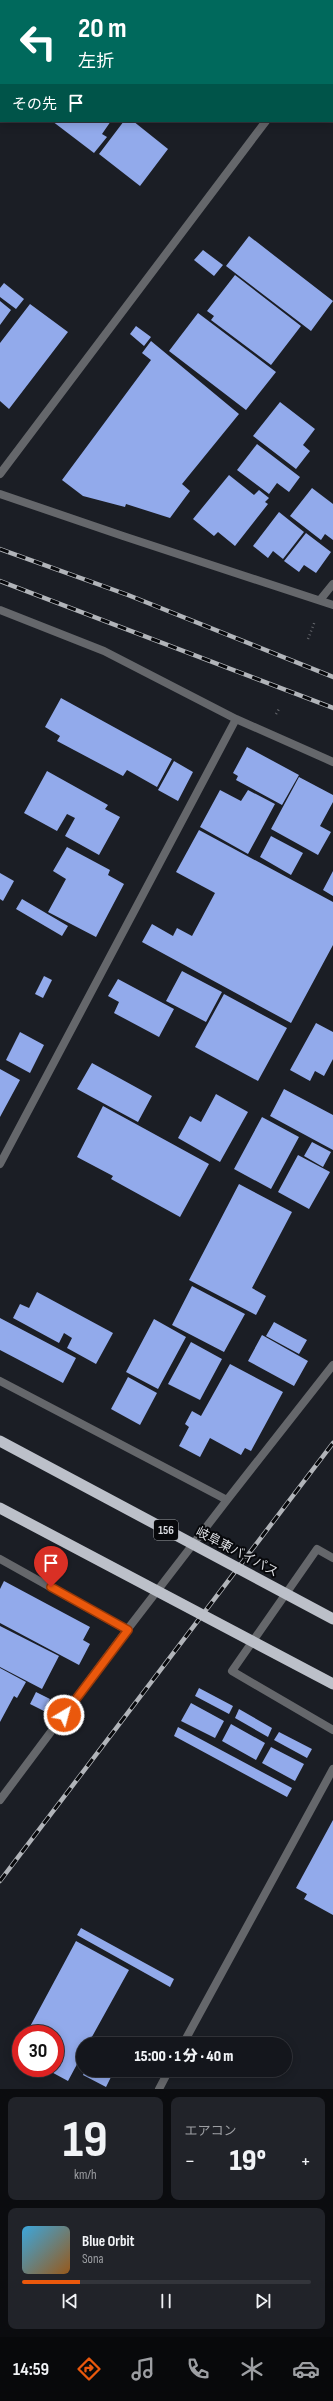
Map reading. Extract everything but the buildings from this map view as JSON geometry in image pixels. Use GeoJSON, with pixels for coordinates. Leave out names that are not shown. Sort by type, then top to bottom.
{"type":"FeatureCollection","features":[{"type":"Feature","properties":{"kind":"highway","name":"岐阜東バイパス"},"geometry":{"type":"LineString","coordinates":[[0,1441],[333,1619]]}},
{"type":"Feature","properties":{"kind":"highway"},"geometry":{"type":"LineString","coordinates":[[0,1508],[333,1684]]}},
{"type":"Feature","properties":{"kind":"street"},"geometry":{"type":"LineString","coordinates":[[0,474],[265,122]]}},
{"type":"Feature","properties":{"kind":"street"},"geometry":{"type":"LineString","coordinates":[[0,494],[333,605]]}},
{"type":"Feature","properties":{"kind":"street"},"geometry":{"type":"LineString","coordinates":[[320,600],[333,584]]}},
{"type":"Feature","properties":{"kind":"street"},"geometry":{"type":"LineString","coordinates":[[0,610],[104,651],[236,719],[333,762]]}},
{"type":"Feature","properties":{"kind":"street"},"geometry":{"type":"LineString","coordinates":[[0,1164],[236,719]]}},
{"type":"Feature","properties":{"kind":"street"},"geometry":{"type":"LineString","coordinates":[[0,1800],[227,1500],[333,1365]]}},
{"type":"Feature","properties":{"kind":"street"},"geometry":{"type":"LineString","coordinates":[[0,1381],[227,1500]]}},
{"type":"Feature","properties":{"kind":"street"},"geometry":{"type":"LineString","coordinates":[[333,1558],[317,1549],[232,1671],[333,1730]]}},
{"type":"Feature","properties":{"kind":"street"},"geometry":{"type":"LineString","coordinates":[[0,1559],[128,1630]]}},
{"type":"Feature","properties":{"kind":"street"},"geometry":{"type":"LineString","coordinates":[[187,2037],[333,1769]]}},
{"type":"Feature","properties":{"kind":"street"},"geometry":{"type":"LineString","coordinates":[[159,2089],[165,2077]]}},
{"type":"Feature","properties":{"kind":"railway"},"geometry":{"type":"LineString","coordinates":[[0,549],[128,595],[333,677]]}},
{"type":"Feature","properties":{"kind":"railway"},"geometry":{"type":"LineString","coordinates":[[0,581],[333,708]]}},
{"type":"Feature","properties":{"kind":"railway"},"geometry":{"type":"LineString","coordinates":[[0,1881],[333,1443]]}},
{"type":"Feature","properties":{"kind":"route"},"geometry":{"type":"LineString","coordinates":[[51,1587],[128,1630],[64,1715]]}}]}
